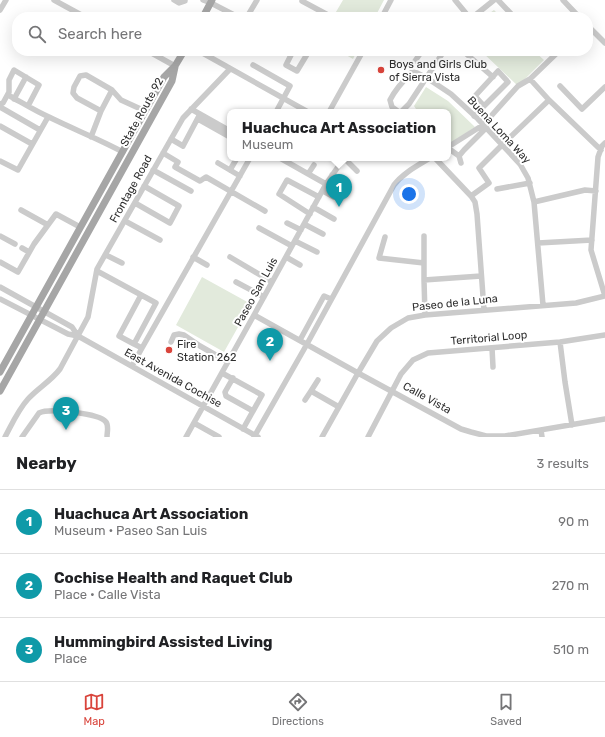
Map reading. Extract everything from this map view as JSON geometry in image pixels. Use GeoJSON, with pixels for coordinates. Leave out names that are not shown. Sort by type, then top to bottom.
{"type":"FeatureCollection","features":[{"type":"Feature","properties":{"kind":"main road"},"geometry":{"type":"LineString","coordinates":[[206,12],[211,1]]}},
{"type":"Feature","properties":{"kind":"main road"},"geometry":{"type":"LineString","coordinates":[[175,66],[181,56]]}},
{"type":"Feature","properties":{"kind":"main road","name":"State Route 92"},"geometry":{"type":"LineString","coordinates":[[0,372],[164,77],[175,66]]}},
{"type":"Feature","properties":{"kind":"main road","name":"State Route 92"},"geometry":{"type":"LineString","coordinates":[[0,391],[172,81],[175,66]]}},
{"type":"Feature","properties":{"kind":"main road"},"geometry":{"type":"LineString","coordinates":[[123,152],[130,155]]}},
{"type":"Feature","properties":{"kind":"street"},"geometry":{"type":"LineString","coordinates":[[0,10],[6,0]]}},
{"type":"Feature","properties":{"kind":"street"},"geometry":{"type":"LineString","coordinates":[[54,0],[76,12]]}},
{"type":"Feature","properties":{"kind":"street"},"geometry":{"type":"LineString","coordinates":[[174,0],[179,3],[186,0]]}},
{"type":"Feature","properties":{"kind":"street"},"geometry":{"type":"LineString","coordinates":[[203,0],[211,1],[230,12]]}},
{"type":"Feature","properties":{"kind":"street"},"geometry":{"type":"LineString","coordinates":[[250,12],[257,0]]}},
{"type":"Feature","properties":{"kind":"street"},"geometry":{"type":"LineString","coordinates":[[385,12],[391,0]]}},
{"type":"Feature","properties":{"kind":"street"},"geometry":{"type":"LineString","coordinates":[[455,0],[465,12]]}},
{"type":"Feature","properties":{"kind":"street"},"geometry":{"type":"LineString","coordinates":[[479,12],[494,0]]}},
{"type":"Feature","properties":{"kind":"street"},"geometry":{"type":"LineString","coordinates":[[498,0],[509,12]]}},
{"type":"Feature","properties":{"kind":"street"},"geometry":{"type":"LineString","coordinates":[[563,0],[574,12]]}},
{"type":"Feature","properties":{"kind":"street"},"geometry":{"type":"LineString","coordinates":[[302,1],[322,12]]}},
{"type":"Feature","properties":{"kind":"street"},"geometry":{"type":"LineString","coordinates":[[593,31],[605,43]]}},
{"type":"Feature","properties":{"kind":"street"},"geometry":{"type":"LineString","coordinates":[[157,56],[175,66]]}},
{"type":"Feature","properties":{"kind":"street"},"geometry":{"type":"LineString","coordinates":[[208,56],[303,109]]}},
{"type":"Feature","properties":{"kind":"street"},"geometry":{"type":"LineString","coordinates":[[290,56],[286,65],[298,71],[306,56]]}},
{"type":"Feature","properties":{"kind":"street"},"geometry":{"type":"LineString","coordinates":[[331,109],[360,56]]}},
{"type":"Feature","properties":{"kind":"street"},"geometry":{"type":"LineString","coordinates":[[415,61],[418,56]]}},
{"type":"Feature","properties":{"kind":"street"},"geometry":{"type":"LineString","coordinates":[[403,109],[409,104],[441,56]]}},
{"type":"Feature","properties":{"kind":"street"},"geometry":{"type":"LineString","coordinates":[[469,56],[493,77]]}},
{"type":"Feature","properties":{"kind":"street"},"geometry":{"type":"LineString","coordinates":[[459,156],[518,86],[530,79],[554,56]]}},
{"type":"Feature","properties":{"kind":"street"},"geometry":{"type":"LineString","coordinates":[[253,66],[290,86],[278,109]]}},
{"type":"Feature","properties":{"kind":"street","name":"Frontage Road"},"geometry":{"type":"LineString","coordinates":[[5,437],[22,405],[60,369],[88,317],[98,271],[97,269],[183,118],[230,69]]}},
{"type":"Feature","properties":{"kind":"street"},"geometry":{"type":"LineString","coordinates":[[0,104],[4,103],[8,95],[9,80],[14,70],[39,85],[28,106]]}},
{"type":"Feature","properties":{"kind":"street"},"geometry":{"type":"LineString","coordinates":[[474,116],[484,106],[508,82],[498,71],[475,96],[484,106]]}},
{"type":"Feature","properties":{"kind":"street"},"geometry":{"type":"LineString","coordinates":[[396,109],[392,106],[390,100],[412,72],[427,78]]}},
{"type":"Feature","properties":{"kind":"street"},"geometry":{"type":"LineString","coordinates":[[101,111],[77,98],[73,93],[74,87],[80,76],[86,75],[112,90],[121,100],[145,112]]}},
{"type":"Feature","properties":{"kind":"street"},"geometry":{"type":"LineString","coordinates":[[14,99],[26,77]]}},
{"type":"Feature","properties":{"kind":"street","name":"Buena Loma Way"},"geometry":{"type":"LineString","coordinates":[[427,78],[451,94],[474,116],[520,164],[528,178],[534,202],[543,305]]}},
{"type":"Feature","properties":{"kind":"street"},"geometry":{"type":"LineString","coordinates":[[530,79],[549,100],[601,150]]}},
{"type":"Feature","properties":{"kind":"street"},"geometry":{"type":"LineString","coordinates":[[560,86],[582,109],[605,87]]}},
{"type":"Feature","properties":{"kind":"street"},"geometry":{"type":"LineString","coordinates":[[91,137],[101,111],[112,90]]}},
{"type":"Feature","properties":{"kind":"street"},"geometry":{"type":"LineString","coordinates":[[8,95],[48,117],[109,144],[123,152]]}},
{"type":"Feature","properties":{"kind":"street"},"geometry":{"type":"LineString","coordinates":[[471,196],[489,184],[479,168],[549,100]]}},
{"type":"Feature","properties":{"kind":"street"},"geometry":{"type":"LineString","coordinates":[[0,107],[40,130]]}},
{"type":"Feature","properties":{"kind":"street"},"geometry":{"type":"LineString","coordinates":[[191,109],[227,134]]}},
{"type":"Feature","properties":{"kind":"street"},"geometry":{"type":"LineString","coordinates":[[199,116],[227,130]]}},
{"type":"Feature","properties":{"kind":"street"},"geometry":{"type":"LineString","coordinates":[[171,139],[183,146],[199,116]]}},
{"type":"Feature","properties":{"kind":"street"},"geometry":{"type":"LineString","coordinates":[[0,161],[18,170],[48,117]]}},
{"type":"Feature","properties":{"kind":"street"},"geometry":{"type":"LineString","coordinates":[[0,126],[32,144]]}},
{"type":"Feature","properties":{"kind":"street"},"geometry":{"type":"LineString","coordinates":[[451,146],[485,127]]}},
{"type":"Feature","properties":{"kind":"street"},"geometry":{"type":"LineString","coordinates":[[605,143],[602,146],[598,157],[591,250],[605,296]]}},
{"type":"Feature","properties":{"kind":"street"},"geometry":{"type":"LineString","coordinates":[[451,150],[459,156],[461,163]]}},
{"type":"Feature","properties":{"kind":"street"},"geometry":{"type":"LineString","coordinates":[[163,153],[178,162],[175,167],[200,181],[206,177],[265,211]]}},
{"type":"Feature","properties":{"kind":"street"},"geometry":{"type":"LineString","coordinates":[[230,170],[235,161]]}},
{"type":"Feature","properties":{"kind":"street"},"geometry":{"type":"LineString","coordinates":[[132,366],[248,161]]}},
{"type":"Feature","properties":{"kind":"street"},"geometry":{"type":"LineString","coordinates":[[285,161],[326,184]]}},
{"type":"Feature","properties":{"kind":"street","name":"Paseo San Luis"},"geometry":{"type":"LineString","coordinates":[[186,437],[326,184],[343,161]]}},
{"type":"Feature","properties":{"kind":"street"},"geometry":{"type":"LineString","coordinates":[[345,161],[358,171]]}},
{"type":"Feature","properties":{"kind":"street"},"geometry":{"type":"LineString","coordinates":[[256,436],[394,185],[404,174],[425,161]]}},
{"type":"Feature","properties":{"kind":"street"},"geometry":{"type":"LineString","coordinates":[[437,161],[475,202],[484,310]]}},
{"type":"Feature","properties":{"kind":"street"},"geometry":{"type":"LineString","coordinates":[[218,163],[240,176]]}},
{"type":"Feature","properties":{"kind":"street"},"geometry":{"type":"LineString","coordinates":[[308,174],[314,165]]}},
{"type":"Feature","properties":{"kind":"street"},"geometry":{"type":"LineString","coordinates":[[153,170],[191,190]]}},
{"type":"Feature","properties":{"kind":"street"},"geometry":{"type":"LineString","coordinates":[[332,175],[345,183]]}},
{"type":"Feature","properties":{"kind":"street"},"geometry":{"type":"LineString","coordinates":[[310,214],[279,194],[287,180],[319,197]]}},
{"type":"Feature","properties":{"kind":"street"},"geometry":{"type":"LineString","coordinates":[[497,189],[530,183]]}},
{"type":"Feature","properties":{"kind":"street"},"geometry":{"type":"LineString","coordinates":[[135,203],[170,223],[179,206],[144,186]]}},
{"type":"Feature","properties":{"kind":"street"},"geometry":{"type":"LineString","coordinates":[[323,190],[334,197]]}},
{"type":"Feature","properties":{"kind":"street"},"geometry":{"type":"LineString","coordinates":[[534,202],[585,190],[596,190]]}},
{"type":"Feature","properties":{"kind":"street"},"geometry":{"type":"LineString","coordinates":[[313,207],[334,219]]}},
{"type":"Feature","properties":{"kind":"street"},"geometry":{"type":"LineString","coordinates":[[21,210],[48,225]]}},
{"type":"Feature","properties":{"kind":"street"},"geometry":{"type":"LineString","coordinates":[[0,262],[18,272],[34,244],[56,214],[80,228]]}},
{"type":"Feature","properties":{"kind":"street"},"geometry":{"type":"LineString","coordinates":[[125,221],[160,240]]}},
{"type":"Feature","properties":{"kind":"street"},"geometry":{"type":"LineString","coordinates":[[287,223],[301,230]]}},
{"type":"Feature","properties":{"kind":"street"},"geometry":{"type":"LineString","coordinates":[[304,224],[323,234]]}},
{"type":"Feature","properties":{"kind":"street"},"geometry":{"type":"LineString","coordinates":[[259,228],[293,244],[317,252]]}},
{"type":"Feature","properties":{"kind":"street"},"geometry":{"type":"LineString","coordinates":[[0,236],[16,244]]}},
{"type":"Feature","properties":{"kind":"street"},"geometry":{"type":"LineString","coordinates":[[424,236],[425,315]]}},
{"type":"Feature","properties":{"kind":"street"},"geometry":{"type":"LineString","coordinates":[[385,237],[379,258],[424,263]]}},
{"type":"Feature","properties":{"kind":"street"},"geometry":{"type":"LineString","coordinates":[[538,243],[592,240]]}},
{"type":"Feature","properties":{"kind":"street"},"geometry":{"type":"LineString","coordinates":[[22,248],[30,252]]}},
{"type":"Feature","properties":{"kind":"street"},"geometry":{"type":"LineString","coordinates":[[106,255],[122,264]]}},
{"type":"Feature","properties":{"kind":"street"},"geometry":{"type":"LineString","coordinates":[[194,257],[207,265]]}},
{"type":"Feature","properties":{"kind":"street"},"geometry":{"type":"LineString","coordinates":[[230,257],[272,282]]}},
{"type":"Feature","properties":{"kind":"street"},"geometry":{"type":"LineString","coordinates":[[286,257],[300,265]]}},
{"type":"Feature","properties":{"kind":"street"},"geometry":{"type":"LineString","coordinates":[[98,271],[156,303],[134,344]]}},
{"type":"Feature","properties":{"kind":"street"},"geometry":{"type":"LineString","coordinates":[[424,280],[481,276]]}},
{"type":"Feature","properties":{"kind":"street"},"geometry":{"type":"LineString","coordinates":[[236,282],[264,297]]}},
{"type":"Feature","properties":{"kind":"street"},"geometry":{"type":"LineString","coordinates":[[0,287],[72,327],[78,336]]}},
{"type":"Feature","properties":{"kind":"street"},"geometry":{"type":"LineString","coordinates":[[142,295],[119,336],[142,348]]}},
{"type":"Feature","properties":{"kind":"street"},"geometry":{"type":"LineString","coordinates":[[300,340],[324,296],[331,299]]}},
{"type":"Feature","properties":{"kind":"street","name":"Paseo de la Luna"},"geometry":{"type":"LineString","coordinates":[[322,437],[377,341],[391,328],[408,318],[425,315],[576,303],[605,296]]}},
{"type":"Feature","properties":{"kind":"street"},"geometry":{"type":"LineString","coordinates":[[0,299],[68,334],[78,336]]}},
{"type":"Feature","properties":{"kind":"street","name":"Calle Vista"},"geometry":{"type":"LineString","coordinates":[[254,315],[358,373],[462,429],[471,432],[486,436],[505,436],[605,419]]}},
{"type":"Feature","properties":{"kind":"street"},"geometry":{"type":"LineString","coordinates":[[171,342],[174,336],[179,334],[184,335],[228,362]]}},
{"type":"Feature","properties":{"kind":"street","name":"Territorial Loop"},"geometry":{"type":"LineString","coordinates":[[368,437],[401,374],[413,360],[428,353],[560,342],[605,335]]}},
{"type":"Feature","properties":{"kind":"street","name":"East Avenida Cochise"},"geometry":{"type":"LineString","coordinates":[[78,336],[256,436]]}},
{"type":"Feature","properties":{"kind":"street"},"geometry":{"type":"LineString","coordinates":[[560,342],[572,425]]}},
{"type":"Feature","properties":{"kind":"street"},"geometry":{"type":"LineString","coordinates":[[492,348],[493,367]]}},
{"type":"Feature","properties":{"kind":"street"},"geometry":{"type":"LineString","coordinates":[[222,373],[262,394],[244,429]]}},
{"type":"Feature","properties":{"kind":"street"},"geometry":{"type":"LineString","coordinates":[[233,378],[225,392],[226,396],[253,411]]}},
{"type":"Feature","properties":{"kind":"street"},"geometry":{"type":"LineString","coordinates":[[305,400],[318,380]]}},
{"type":"Feature","properties":{"kind":"street"},"geometry":{"type":"LineString","coordinates":[[311,391],[339,407]]}},
{"type":"Feature","properties":{"kind":"street"},"geometry":{"type":"LineString","coordinates":[[22,437],[41,412],[48,411],[72,412],[100,418],[107,424],[107,437]]}},
{"type":"Feature","properties":{"kind":"street"},"geometry":{"type":"LineString","coordinates":[[194,423],[219,437]]}},
{"type":"Feature","properties":{"kind":"street"},"geometry":{"type":"LineString","coordinates":[[27,430],[30,437]]}},
{"type":"Feature","properties":{"kind":"street"},"geometry":{"type":"LineString","coordinates":[[541,430],[542,437]]}},
{"type":"Feature","properties":{"kind":"shaded area"},"geometry":{"type":"Polygon","coordinates":[[[343,0],[384,0],[378,12],[336,12],[343,0]]]}},
{"type":"Feature","properties":{"kind":"shaded area"},"geometry":{"type":"Polygon","coordinates":[[[348,56],[354,56],[353,59],[348,56]]]}},
{"type":"Feature","properties":{"kind":"shaded area"},"geometry":{"type":"Polygon","coordinates":[[[486,56],[540,56],[544,60],[518,86],[486,56]]]}},
{"type":"Feature","properties":{"kind":"shaded area"},"geometry":{"type":"Polygon","coordinates":[[[426,87],[448,101],[475,127],[451,143],[451,109],[416,109],[414,106],[426,87]]]}},
{"type":"Feature","properties":{"kind":"shaded area"},"geometry":{"type":"Polygon","coordinates":[[[202,277],[251,304],[224,352],[176,325],[202,277]]]}},
{"type":"Feature","properties":{"kind":"place","name":"Boys and Girls Club of Sierra Vista"},"geometry":{"type":"Point","coordinates":[381,70]}},
{"type":"Feature","properties":{"kind":"place","name":"Huachuca Art Association"},"geometry":{"type":"Point","coordinates":[339,207]}},
{"type":"Feature","properties":{"kind":"place","name":"Fire Station 262"},"geometry":{"type":"Point","coordinates":[169,350]}},
{"type":"Feature","properties":{"kind":"place","name":"Cochise Health and Raquet Club"},"geometry":{"type":"Point","coordinates":[270,361]}},
{"type":"Feature","properties":{"kind":"place","name":"Hummingbird Assisted Living"},"geometry":{"type":"Point","coordinates":[66,430]}}]}
